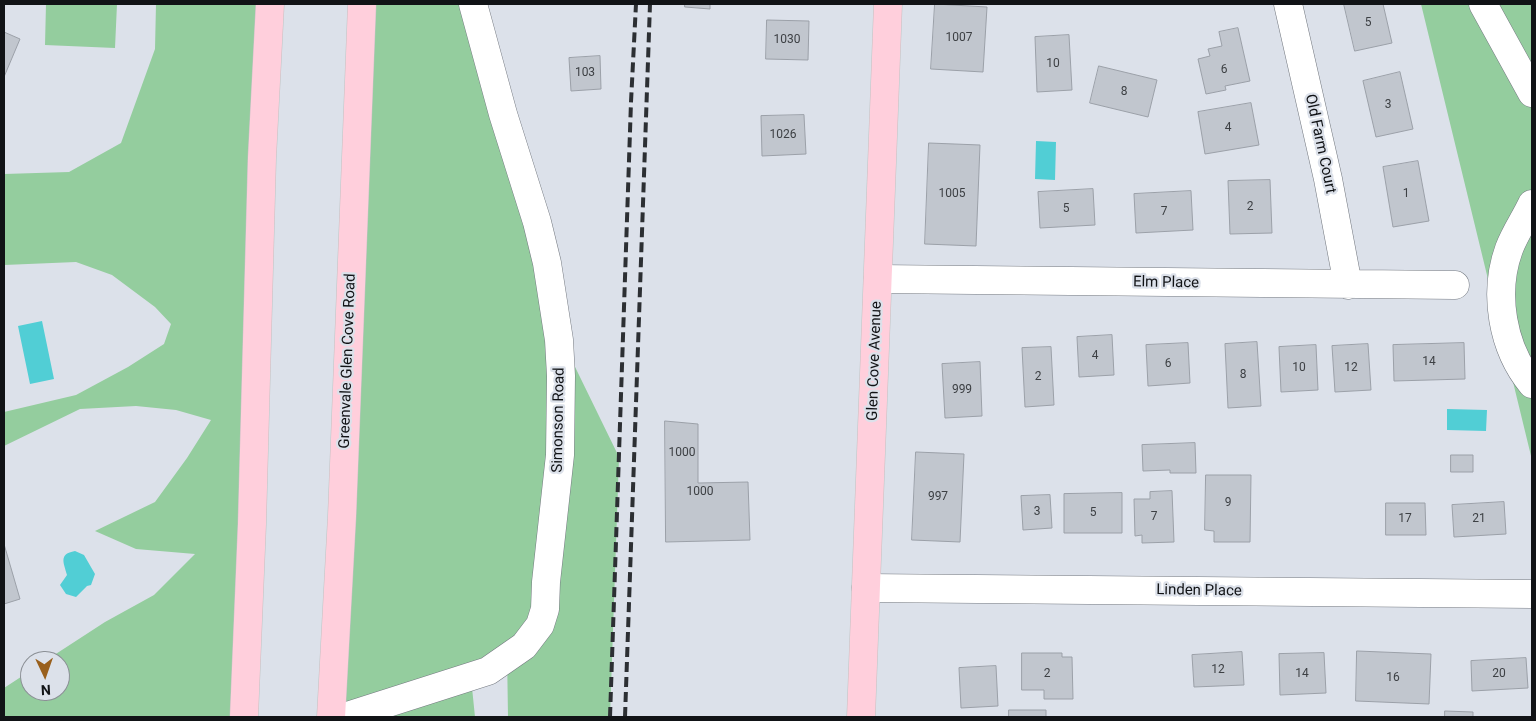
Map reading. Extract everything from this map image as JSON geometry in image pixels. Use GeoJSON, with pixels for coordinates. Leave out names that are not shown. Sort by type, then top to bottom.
{"type":"FeatureCollection","features":[{"type":"Feature","properties":{"kind":"main road"},"geometry":{"type":"LineString","coordinates":[[244,717],[252,524],[262,168],[270,4]]}},
{"type":"Feature","properties":{"kind":"main road","name":"Greenvale Glen Cove Road"},"geometry":{"type":"LineString","coordinates":[[331,717],[342,516],[362,4]]}},
{"type":"Feature","properties":{"kind":"main road","name":"Glen Cove Avenue"},"geometry":{"type":"LineString","coordinates":[[861,717],[888,4]]}},
{"type":"Feature","properties":{"kind":"street","name":"Simonson Road"},"geometry":{"type":"LineString","coordinates":[[344,717],[488,671],[524,646],[540,625],[545,609],[546,582],[560,456],[561,376],[559,340],[547,263],[537,222],[503,114],[474,4]]}},
{"type":"Feature","properties":{"kind":"street","name":"Old Farm Court"},"geometry":{"type":"LineString","coordinates":[[1288,4],[1328,179],[1348,285]]}},
{"type":"Feature","properties":{"kind":"street"},"geometry":{"type":"LineString","coordinates":[[1483,4],[1532,92]]}},
{"type":"Feature","properties":{"kind":"street"},"geometry":{"type":"LineString","coordinates":[[1532,204],[1509,247],[1501,274],[1501,303],[1505,330],[1514,355],[1532,384]]}},
{"type":"Feature","properties":{"kind":"street","name":"Elm Place"},"geometry":{"type":"LineString","coordinates":[[878,279],[1455,285]]}},
{"type":"Feature","properties":{"kind":"street","name":"Linden Place"},"geometry":{"type":"LineString","coordinates":[[866,588],[1532,594]]}},
{"type":"Feature","properties":{"kind":"green space"},"geometry":{"type":"Polygon","coordinates":[[[46,4],[117,4],[115,48],[45,45],[46,4]]]}},
{"type":"Feature","properties":{"kind":"green space"},"geometry":{"type":"Polygon","coordinates":[[[156,4],[270,4],[244,717],[4,717],[4,688],[20,678],[20,701],[70,701],[70,651],[60,651],[105,622],[154,595],[195,554],[136,549],[95,531],[155,502],[187,458],[211,420],[176,410],[136,406],[80,409],[4,446],[4,412],[76,395],[128,367],[164,344],[171,324],[155,307],[112,275],[76,262],[4,265],[4,174],[69,172],[121,143],[155,49],[156,4]]]}},
{"type":"Feature","properties":{"kind":"green space"},"geometry":{"type":"Polygon","coordinates":[[[362,4],[474,4],[558,332],[619,457],[610,717],[508,717],[507,652],[470,668],[475,717],[335,717],[362,4]]]}},
{"type":"Feature","properties":{"kind":"green space"},"geometry":{"type":"Polygon","coordinates":[[[1421,4],[1532,4],[1532,460],[1421,4]]]}},
{"type":"Feature","properties":{"kind":"water"},"geometry":{"type":"Polygon","coordinates":[[[1036,141],[1056,142],[1055,180],[1035,179],[1036,141]]]}},
{"type":"Feature","properties":{"kind":"water"},"geometry":{"type":"Polygon","coordinates":[[[42,321],[54,379],[30,384],[18,326],[42,321]]]}},
{"type":"Feature","properties":{"kind":"water"},"geometry":{"type":"Polygon","coordinates":[[[1447,409],[1487,410],[1486,431],[1447,430],[1447,409]]]}},
{"type":"Feature","properties":{"kind":"water"},"geometry":{"type":"Polygon","coordinates":[[[75,551],[84,555],[95,574],[91,585],[87,586],[76,597],[66,594],[60,585],[67,575],[64,557],[66,554],[75,551]]]}},
{"type":"Feature","properties":{"kind":"building"},"geometry":{"type":"Polygon","coordinates":[[[685,4],[710,4],[710,9],[685,7],[685,4]]]}},
{"type":"Feature","properties":{"kind":"building"},"geometry":{"type":"Polygon","coordinates":[[[935,4],[987,7],[983,72],[931,69],[935,4]]]}},
{"type":"Feature","properties":{"kind":"building"},"geometry":{"type":"Polygon","coordinates":[[[1344,4],[1383,4],[1392,43],[1355,51],[1344,4]]]}},
{"type":"Feature","properties":{"kind":"building"},"geometry":{"type":"Polygon","coordinates":[[[767,20],[809,21],[808,60],[766,59],[767,20]]]}},
{"type":"Feature","properties":{"kind":"building"},"geometry":{"type":"Polygon","coordinates":[[[1238,28],[1250,81],[1225,86],[1226,90],[1206,94],[1198,59],[1210,56],[1208,49],[1222,46],[1219,32],[1238,28]]]}},
{"type":"Feature","properties":{"kind":"building"},"geometry":{"type":"Polygon","coordinates":[[[4,32],[20,39],[4,77],[4,32]]]}},
{"type":"Feature","properties":{"kind":"building"},"geometry":{"type":"Polygon","coordinates":[[[1069,35],[1072,90],[1037,92],[1035,37],[1069,35]]]}},
{"type":"Feature","properties":{"kind":"building"},"geometry":{"type":"Polygon","coordinates":[[[600,56],[601,89],[571,91],[569,58],[600,56]]]}},
{"type":"Feature","properties":{"kind":"building"},"geometry":{"type":"Polygon","coordinates":[[[1099,66],[1157,80],[1148,117],[1090,103],[1099,66]]]}},
{"type":"Feature","properties":{"kind":"building"},"geometry":{"type":"Polygon","coordinates":[[[1400,72],[1413,129],[1376,137],[1363,81],[1400,72]]]}},
{"type":"Feature","properties":{"kind":"building"},"geometry":{"type":"Polygon","coordinates":[[[1251,103],[1259,145],[1205,154],[1198,112],[1251,103]]]}},
{"type":"Feature","properties":{"kind":"building"},"geometry":{"type":"Polygon","coordinates":[[[804,115],[806,154],[762,156],[761,116],[804,115]]]}},
{"type":"Feature","properties":{"kind":"building"},"geometry":{"type":"Polygon","coordinates":[[[929,143],[980,145],[976,246],[925,244],[929,143]]]}},
{"type":"Feature","properties":{"kind":"building"},"geometry":{"type":"Polygon","coordinates":[[[1418,161],[1429,221],[1393,227],[1383,167],[1418,161]]]}},
{"type":"Feature","properties":{"kind":"building"},"geometry":{"type":"Polygon","coordinates":[[[1270,180],[1272,233],[1230,234],[1228,181],[1270,180]]]}},
{"type":"Feature","properties":{"kind":"building"},"geometry":{"type":"Polygon","coordinates":[[[1093,189],[1095,225],[1040,228],[1038,192],[1093,189]]]}},
{"type":"Feature","properties":{"kind":"building"},"geometry":{"type":"Polygon","coordinates":[[[1191,191],[1193,230],[1136,233],[1134,194],[1191,191]]]}},
{"type":"Feature","properties":{"kind":"building"},"geometry":{"type":"Polygon","coordinates":[[[1112,335],[1114,375],[1079,377],[1077,337],[1112,335]]]}},
{"type":"Feature","properties":{"kind":"building"},"geometry":{"type":"Polygon","coordinates":[[[1257,342],[1261,406],[1228,408],[1225,344],[1257,342]]]}},
{"type":"Feature","properties":{"kind":"building"},"geometry":{"type":"Polygon","coordinates":[[[1188,343],[1190,383],[1148,386],[1146,345],[1188,343]]]}},
{"type":"Feature","properties":{"kind":"building"},"geometry":{"type":"Polygon","coordinates":[[[1464,343],[1465,379],[1394,381],[1393,345],[1464,343]]]}},
{"type":"Feature","properties":{"kind":"building"},"geometry":{"type":"Polygon","coordinates":[[[1368,344],[1371,390],[1335,392],[1332,346],[1368,344]]]}},
{"type":"Feature","properties":{"kind":"building"},"geometry":{"type":"Polygon","coordinates":[[[1316,345],[1318,390],[1281,392],[1279,347],[1316,345]]]}},
{"type":"Feature","properties":{"kind":"building"},"geometry":{"type":"Polygon","coordinates":[[[1051,347],[1054,405],[1025,407],[1022,348],[1051,347]]]}},
{"type":"Feature","properties":{"kind":"building"},"geometry":{"type":"Polygon","coordinates":[[[980,362],[982,416],[945,418],[942,364],[980,362]]]}},
{"type":"Feature","properties":{"kind":"building"},"geometry":{"type":"Polygon","coordinates":[[[665,421],[698,424],[698,483],[748,482],[750,540],[666,542],[665,421]]]}},
{"type":"Feature","properties":{"kind":"building"},"geometry":{"type":"Polygon","coordinates":[[[1195,443],[1196,473],[1170,473],[1170,470],[1143,471],[1142,445],[1195,443]]]}},
{"type":"Feature","properties":{"kind":"building"},"geometry":{"type":"Polygon","coordinates":[[[916,452],[964,454],[960,542],[912,540],[916,452]]]}},
{"type":"Feature","properties":{"kind":"building"},"geometry":{"type":"Polygon","coordinates":[[[1451,455],[1473,455],[1473,472],[1451,472],[1451,455]]]}},
{"type":"Feature","properties":{"kind":"building"},"geometry":{"type":"Polygon","coordinates":[[[1206,475],[1251,475],[1250,542],[1214,542],[1214,531],[1205,530],[1206,475]]]}},
{"type":"Feature","properties":{"kind":"building"},"geometry":{"type":"Polygon","coordinates":[[[1172,491],[1174,542],[1142,543],[1142,535],[1135,536],[1134,499],[1150,499],[1150,492],[1172,491]]]}},
{"type":"Feature","properties":{"kind":"building"},"geometry":{"type":"Polygon","coordinates":[[[1122,493],[1122,533],[1064,533],[1064,494],[1122,493]]]}},
{"type":"Feature","properties":{"kind":"building"},"geometry":{"type":"Polygon","coordinates":[[[1050,495],[1052,528],[1023,530],[1021,496],[1050,495]]]}},
{"type":"Feature","properties":{"kind":"building"},"geometry":{"type":"Polygon","coordinates":[[[1504,502],[1506,534],[1454,537],[1452,505],[1504,502]]]}},
{"type":"Feature","properties":{"kind":"building"},"geometry":{"type":"Polygon","coordinates":[[[1386,503],[1425,503],[1426,535],[1386,535],[1386,503]]]}},
{"type":"Feature","properties":{"kind":"building"},"geometry":{"type":"Polygon","coordinates":[[[4,544],[20,599],[4,604],[4,544]]]}},
{"type":"Feature","properties":{"kind":"building"},"geometry":{"type":"Polygon","coordinates":[[[1357,651],[1431,654],[1429,704],[1356,701],[1357,651]]]}},
{"type":"Feature","properties":{"kind":"building"},"geometry":{"type":"Polygon","coordinates":[[[1242,652],[1244,685],[1194,687],[1192,655],[1242,652]]]}},
{"type":"Feature","properties":{"kind":"building"},"geometry":{"type":"Polygon","coordinates":[[[1022,653],[1062,653],[1062,657],[1072,657],[1073,699],[1044,699],[1044,690],[1022,690],[1022,653]]]}},
{"type":"Feature","properties":{"kind":"building"},"geometry":{"type":"Polygon","coordinates":[[[1324,653],[1326,693],[1280,695],[1279,654],[1324,653]]]}},
{"type":"Feature","properties":{"kind":"building"},"geometry":{"type":"Polygon","coordinates":[[[1526,658],[1528,688],[1472,691],[1471,661],[1526,658]]]}},
{"type":"Feature","properties":{"kind":"building"},"geometry":{"type":"Polygon","coordinates":[[[996,666],[998,706],[961,708],[959,668],[996,666]]]}},
{"type":"Feature","properties":{"kind":"building"},"geometry":{"type":"Polygon","coordinates":[[[1009,710],[1046,710],[1046,717],[1009,717],[1009,710]]]}},
{"type":"Feature","properties":{"kind":"building"},"geometry":{"type":"Polygon","coordinates":[[[1445,711],[1473,712],[1473,717],[1445,717],[1445,711]]]}},
{"type":"Feature","properties":{"kind":"railway"},"geometry":{"type":"LineString","coordinates":[[610,717],[636,4]]}},
{"type":"Feature","properties":{"kind":"railway"},"geometry":{"type":"LineString","coordinates":[[625,717],[650,4]]}}]}
